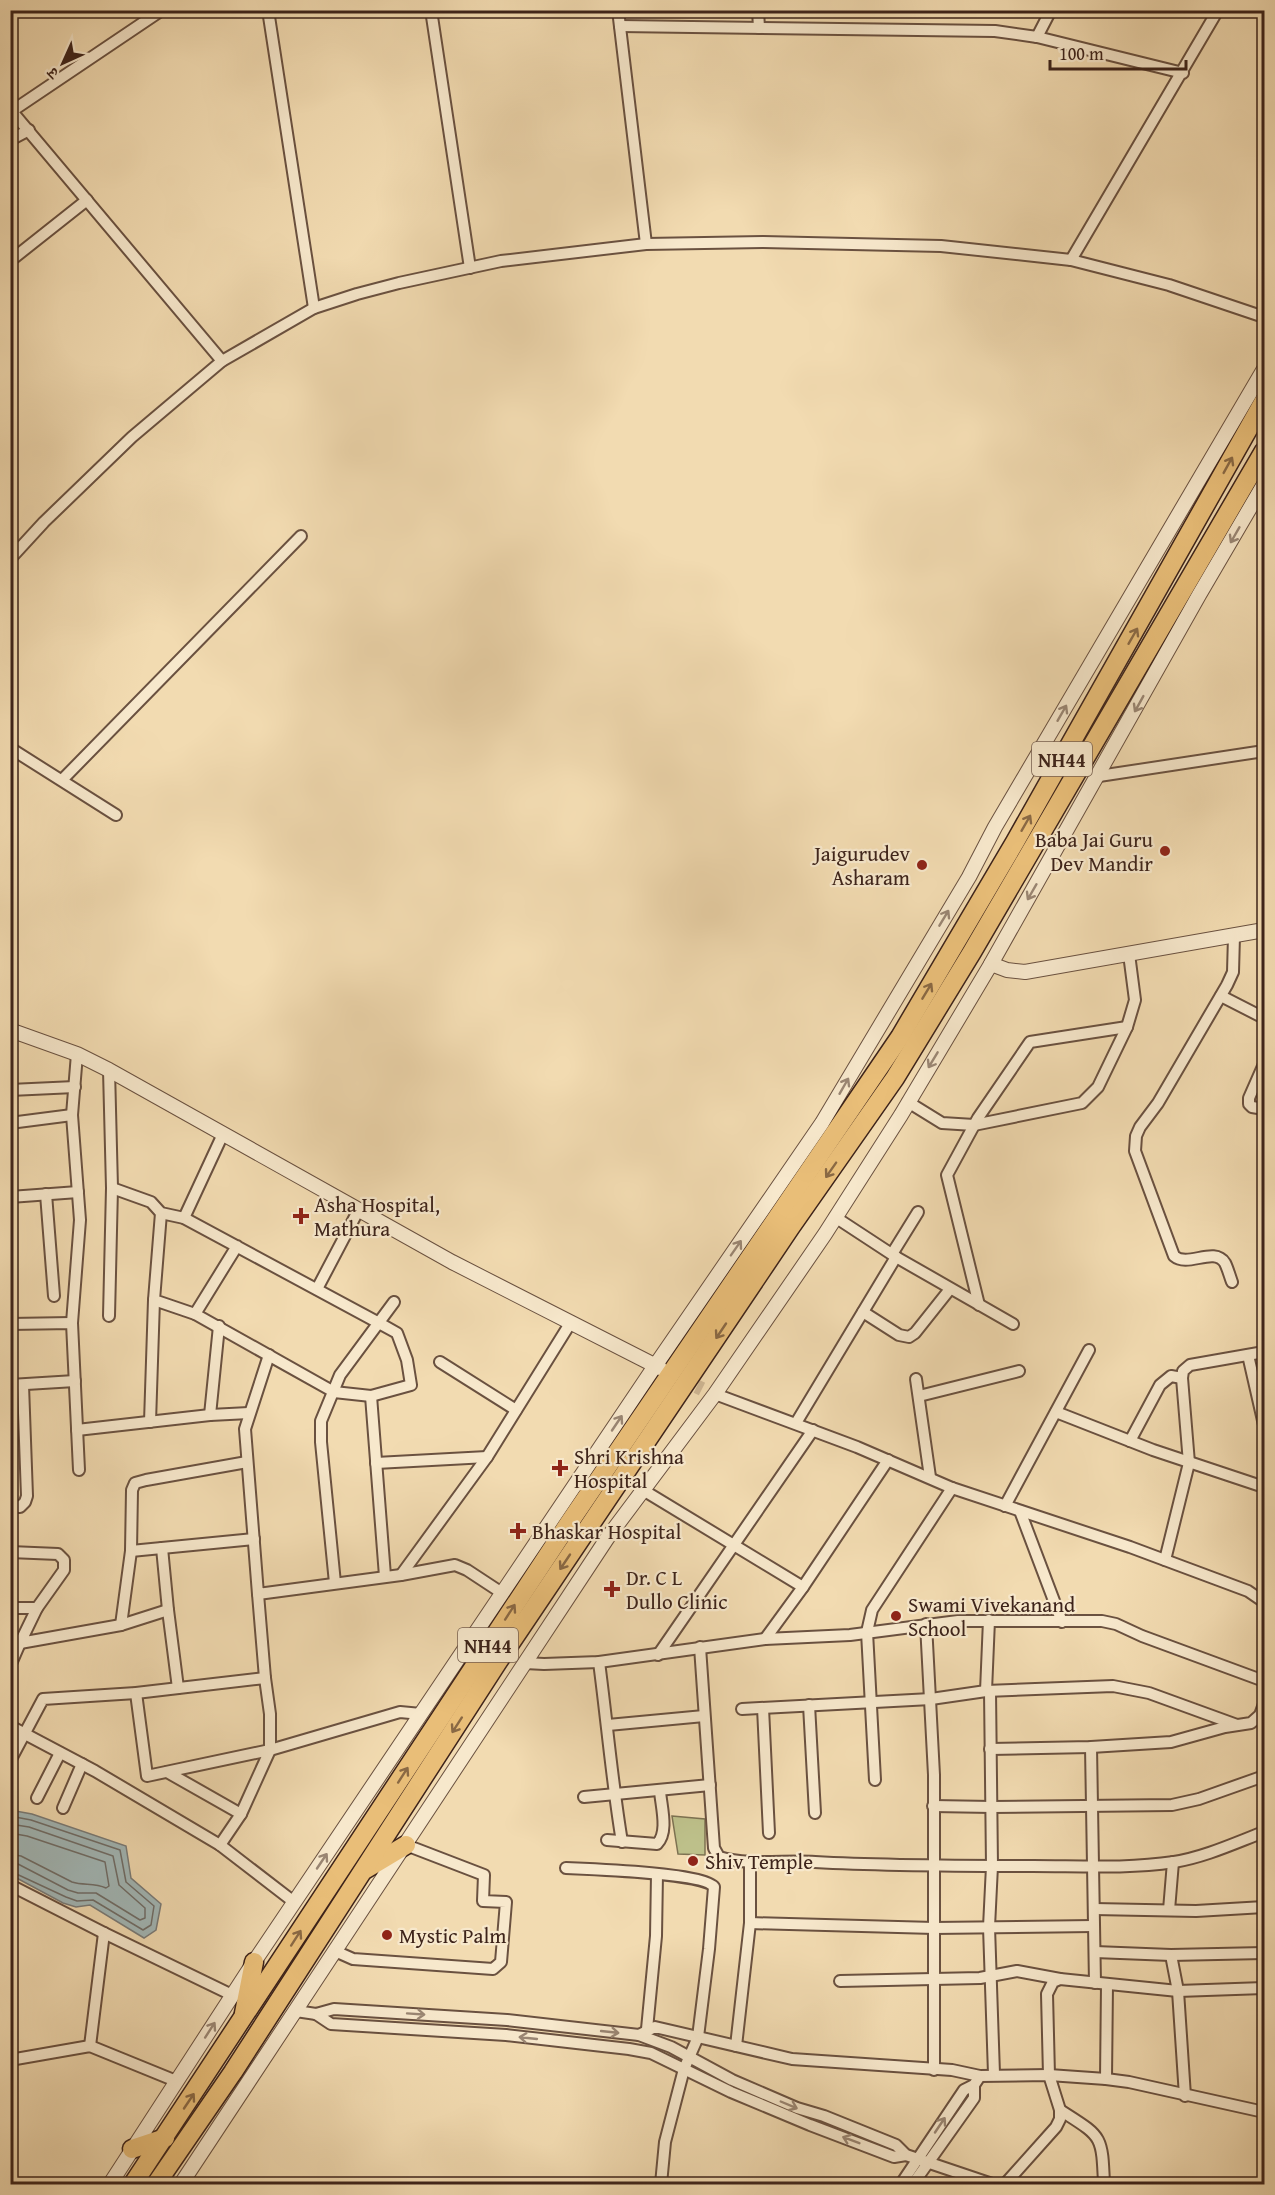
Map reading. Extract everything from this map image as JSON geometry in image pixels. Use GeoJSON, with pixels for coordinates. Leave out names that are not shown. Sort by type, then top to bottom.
{"type":"FeatureCollection","features":[{"type":"Feature","properties":{"kind":"highway","name":"NH44"},"geometry":{"type":"LineString","coordinates":[[134,2184],[569,1522],[893,1047],[1015,842],[1264,401]]}},
{"type":"Feature","properties":{"kind":"highway","name":"NH44"},"geometry":{"type":"LineString","coordinates":[[163,2179],[497,1663],[664,1413],[914,1049],[1264,451]]}},
{"type":"Feature","properties":{"kind":"highway"},"geometry":{"type":"LineString","coordinates":[[362,1871],[405,1845]]}},
{"type":"Feature","properties":{"kind":"highway"},"geometry":{"type":"LineString","coordinates":[[242,2021],[254,1962]]}},
{"type":"Feature","properties":{"kind":"highway"},"geometry":{"type":"LineString","coordinates":[[132,2149],[165,2138]]}},
{"type":"Feature","properties":{"kind":"street"},"geometry":{"type":"LineString","coordinates":[[162,10],[11,110],[222,361]]}},
{"type":"Feature","properties":{"kind":"street"},"geometry":{"type":"LineString","coordinates":[[268,10],[314,308]]}},
{"type":"Feature","properties":{"kind":"street"},"geometry":{"type":"LineString","coordinates":[[431,10],[470,268]]}},
{"type":"Feature","properties":{"kind":"street"},"geometry":{"type":"LineString","coordinates":[[618,10],[646,244]]}},
{"type":"Feature","properties":{"kind":"street"},"geometry":{"type":"LineString","coordinates":[[758,10],[759,28]]}},
{"type":"Feature","properties":{"kind":"street"},"geometry":{"type":"LineString","coordinates":[[1037,37],[1051,10]]}},
{"type":"Feature","properties":{"kind":"street"},"geometry":{"type":"LineString","coordinates":[[1071,260],[1218,10]]}},
{"type":"Feature","properties":{"kind":"street"},"geometry":{"type":"LineString","coordinates":[[620,26],[980,30],[1037,37],[1183,73]]}},
{"type":"Feature","properties":{"kind":"street"},"geometry":{"type":"LineString","coordinates":[[10,140],[29,130]]}},
{"type":"Feature","properties":{"kind":"street"},"geometry":{"type":"LineString","coordinates":[[10,261],[87,200]]}},
{"type":"Feature","properties":{"kind":"street"},"geometry":{"type":"LineString","coordinates":[[10,559],[44,522],[132,437],[222,361],[314,308],[399,283],[501,261],[646,244],[763,242],[941,246],[1071,260],[1169,285],[1264,317]]}},
{"type":"Feature","properties":{"kind":"street"},"geometry":{"type":"LineString","coordinates":[[110,2184],[294,1902],[822,1123],[969,876],[1264,369]]}},
{"type":"Feature","properties":{"kind":"street"},"geometry":{"type":"LineString","coordinates":[[181,2184],[608,1537],[643,1490],[709,1391],[835,1217],[991,964],[1264,484]]}},
{"type":"Feature","properties":{"kind":"street"},"geometry":{"type":"LineString","coordinates":[[62,780],[301,536]]}},
{"type":"Feature","properties":{"kind":"street"},"geometry":{"type":"LineString","coordinates":[[10,748],[116,815]]}},
{"type":"Feature","properties":{"kind":"street"},"geometry":{"type":"LineString","coordinates":[[1099,776],[1264,751]]}},
{"type":"Feature","properties":{"kind":"street"},"geometry":{"type":"LineString","coordinates":[[991,964],[1007,970],[1025,972],[1264,930]]}},
{"type":"Feature","properties":{"kind":"street"},"geometry":{"type":"LineString","coordinates":[[1232,1282],[1225,1263],[1220,1258],[1213,1256],[1179,1260],[1174,1256],[1135,1144],[1140,1127],[1158,1103],[1233,972],[1234,936]]}},
{"type":"Feature","properties":{"kind":"street"},"geometry":{"type":"LineString","coordinates":[[908,1102],[942,1123],[974,1125],[1082,1103],[1098,1087],[1126,1027],[1135,1000],[1129,954]]}},
{"type":"Feature","properties":{"kind":"street"},"geometry":{"type":"LineString","coordinates":[[1221,996],[1264,1018]]}},
{"type":"Feature","properties":{"kind":"street"},"geometry":{"type":"LineString","coordinates":[[979,1305],[946,1175],[974,1125],[1030,1042],[1126,1027]]}},
{"type":"Feature","properties":{"kind":"street"},"geometry":{"type":"LineString","coordinates":[[10,1030],[77,1054],[109,1070],[452,1262],[658,1367]]}},
{"type":"Feature","properties":{"kind":"street"},"geometry":{"type":"LineString","coordinates":[[77,1054],[72,1114],[80,1220],[72,1323],[79,1470]]}},
{"type":"Feature","properties":{"kind":"street"},"geometry":{"type":"LineString","coordinates":[[1264,1064],[1249,1098],[1249,1104],[1252,1107],[1264,1109]]}},
{"type":"Feature","properties":{"kind":"street"},"geometry":{"type":"LineString","coordinates":[[109,1070],[112,1188],[109,1316]]}},
{"type":"Feature","properties":{"kind":"street"},"geometry":{"type":"LineString","coordinates":[[10,1090],[75,1087]]}},
{"type":"Feature","properties":{"kind":"street"},"geometry":{"type":"LineString","coordinates":[[10,1123],[72,1114]]}},
{"type":"Feature","properties":{"kind":"street"},"geometry":{"type":"LineString","coordinates":[[184,1218],[223,1134]]}},
{"type":"Feature","properties":{"kind":"street"},"geometry":{"type":"LineString","coordinates":[[112,1188],[152,1202],[159,1207],[161,1213],[154,1300],[150,1422]]}},
{"type":"Feature","properties":{"kind":"street"},"geometry":{"type":"LineString","coordinates":[[10,1197],[78,1192]]}},
{"type":"Feature","properties":{"kind":"street"},"geometry":{"type":"LineString","coordinates":[[46,1194],[54,1296]]}},
{"type":"Feature","properties":{"kind":"street"},"geometry":{"type":"LineString","coordinates":[[317,1289],[358,1211]]}},
{"type":"Feature","properties":{"kind":"street"},"geometry":{"type":"LineString","coordinates":[[796,1424],[863,1312],[918,1212]]}},
{"type":"Feature","properties":{"kind":"street"},"geometry":{"type":"LineString","coordinates":[[154,1300],[195,1314],[219,1326],[334,1392],[371,1396],[411,1385],[407,1360],[397,1333],[184,1218],[161,1213]]}},
{"type":"Feature","properties":{"kind":"street"},"geometry":{"type":"LineString","coordinates":[[835,1217],[894,1256],[1013,1324]]}},
{"type":"Feature","properties":{"kind":"street"},"geometry":{"type":"LineString","coordinates":[[195,1314],[237,1246]]}},
{"type":"Feature","properties":{"kind":"street"},"geometry":{"type":"LineString","coordinates":[[863,1312],[899,1335],[909,1337],[915,1333],[950,1289]]}},
{"type":"Feature","properties":{"kind":"street"},"geometry":{"type":"LineString","coordinates":[[335,1583],[321,1442],[321,1421],[340,1375],[394,1302]]}},
{"type":"Feature","properties":{"kind":"street"},"geometry":{"type":"LineString","coordinates":[[401,1575],[487,1456],[571,1322]]}},
{"type":"Feature","properties":{"kind":"street"},"geometry":{"type":"LineString","coordinates":[[10,1324],[72,1323]]}},
{"type":"Feature","properties":{"kind":"street"},"geometry":{"type":"LineString","coordinates":[[210,1414],[219,1326]]}},
{"type":"Feature","properties":{"kind":"street"},"geometry":{"type":"LineString","coordinates":[[1005,1506],[1089,1350]]}},
{"type":"Feature","properties":{"kind":"street"},"geometry":{"type":"LineString","coordinates":[[1165,1560],[1189,1463],[1183,1371],[1190,1365],[1264,1352]]}},
{"type":"Feature","properties":{"kind":"street"},"geometry":{"type":"LineString","coordinates":[[220,1845],[241,1814],[270,1750],[270,1714],[265,1678],[245,1430],[269,1355]]}},
{"type":"Feature","properties":{"kind":"street"},"geometry":{"type":"LineString","coordinates":[[1248,1355],[1263,1411],[1264,1425]]}},
{"type":"Feature","properties":{"kind":"street"},"geometry":{"type":"LineString","coordinates":[[440,1362],[516,1410]]}},
{"type":"Feature","properties":{"kind":"street"},"geometry":{"type":"LineString","coordinates":[[919,1396],[1019,1371]]}},
{"type":"Feature","properties":{"kind":"street"},"geometry":{"type":"LineString","coordinates":[[1130,1441],[1165,1379],[1171,1376],[1182,1378]]}},
{"type":"Feature","properties":{"kind":"street"},"geometry":{"type":"LineString","coordinates":[[916,1379],[930,1478]]}},
{"type":"Feature","properties":{"kind":"street"},"geometry":{"type":"LineString","coordinates":[[10,1385],[75,1381]]}},
{"type":"Feature","properties":{"kind":"street"},"geometry":{"type":"LineString","coordinates":[[10,1506],[20,1507],[27,1496],[23,1385]]}},
{"type":"Feature","properties":{"kind":"street"},"geometry":{"type":"LineString","coordinates":[[709,1391],[813,1430],[952,1488],[1165,1560],[1248,1591],[1264,1602]]}},
{"type":"Feature","properties":{"kind":"street"},"geometry":{"type":"LineString","coordinates":[[371,1396],[385,1576]]}},
{"type":"Feature","properties":{"kind":"street"},"geometry":{"type":"LineString","coordinates":[[1056,1412],[1189,1463],[1264,1487]]}},
{"type":"Feature","properties":{"kind":"street"},"geometry":{"type":"LineString","coordinates":[[77,1430],[210,1414],[249,1413]]}},
{"type":"Feature","properties":{"kind":"street"},"geometry":{"type":"LineString","coordinates":[[658,1654],[735,1546],[813,1430]]}},
{"type":"Feature","properties":{"kind":"street"},"geometry":{"type":"LineString","coordinates":[[376,1462],[487,1456]]}},
{"type":"Feature","properties":{"kind":"street"},"geometry":{"type":"LineString","coordinates":[[765,1639],[888,1460]]}},
{"type":"Feature","properties":{"kind":"street"},"geometry":{"type":"LineString","coordinates":[[121,1625],[131,1551],[132,1490],[135,1484],[146,1480],[247,1462]]}},
{"type":"Feature","properties":{"kind":"street"},"geometry":{"type":"LineString","coordinates":[[875,1780],[867,1632],[872,1611],[952,1488]]}},
{"type":"Feature","properties":{"kind":"street"},"geometry":{"type":"LineString","coordinates":[[643,1490],[802,1587]]}},
{"type":"Feature","properties":{"kind":"street"},"geometry":{"type":"LineString","coordinates":[[1020,1511],[1062,1622]]}},
{"type":"Feature","properties":{"kind":"street"},"geometry":{"type":"LineString","coordinates":[[131,1551],[254,1539]]}},
{"type":"Feature","properties":{"kind":"street"},"geometry":{"type":"LineString","coordinates":[[162,1548],[178,1688]]}},
{"type":"Feature","properties":{"kind":"street"},"geometry":{"type":"LineString","coordinates":[[10,1552],[58,1554],[64,1560],[64,1570],[38,1608],[10,1666]]}},
{"type":"Feature","properties":{"kind":"street"},"geometry":{"type":"LineString","coordinates":[[258,1594],[401,1575],[455,1565],[467,1570],[502,1593]]}},
{"type":"Feature","properties":{"kind":"street"},"geometry":{"type":"LineString","coordinates":[[1248,1591],[1264,1590]]}},
{"type":"Feature","properties":{"kind":"street"},"geometry":{"type":"LineString","coordinates":[[10,1608],[38,1608]]}},
{"type":"Feature","properties":{"kind":"street"},"geometry":{"type":"LineString","coordinates":[[20,1643],[121,1625],[168,1610]]}},
{"type":"Feature","properties":{"kind":"street"},"geometry":{"type":"LineString","coordinates":[[525,1663],[599,1662],[765,1639],[835,1636],[926,1624],[989,1620],[1102,1621],[1116,1624],[1264,1682]]}},
{"type":"Feature","properties":{"kind":"street"},"geometry":{"type":"LineString","coordinates":[[989,1620],[988,1691],[992,1807],[989,1927],[994,2074]]}},
{"type":"Feature","properties":{"kind":"street"},"geometry":{"type":"LineString","coordinates":[[926,1624],[934,1775],[934,2070]]}},
{"type":"Feature","properties":{"kind":"street"},"geometry":{"type":"LineString","coordinates":[[700,1647],[714,1848],[716,1854],[726,1859],[750,1862],[869,1865],[1092,1868],[1173,1862],[1200,1856],[1264,1832]]}},
{"type":"Feature","properties":{"kind":"street"},"geometry":{"type":"LineString","coordinates":[[599,1662],[608,1725],[614,1795],[622,1842]]}},
{"type":"Feature","properties":{"kind":"street"},"geometry":{"type":"LineString","coordinates":[[10,1761],[43,1699],[136,1693],[265,1678]]}},
{"type":"Feature","properties":{"kind":"street"},"geometry":{"type":"LineString","coordinates":[[742,1709],[931,1699],[988,1691],[1125,1687],[1237,1725]]}},
{"type":"Feature","properties":{"kind":"street"},"geometry":{"type":"LineString","coordinates":[[136,1693],[147,1776],[270,1750],[400,1712],[421,1714]]}},
{"type":"Feature","properties":{"kind":"street"},"geometry":{"type":"LineString","coordinates":[[990,1749],[1091,1747],[1172,1742],[1251,1723],[1256,1720],[1264,1704]]}},
{"type":"Feature","properties":{"kind":"street"},"geometry":{"type":"LineString","coordinates":[[809,1705],[815,1813]]}},
{"type":"Feature","properties":{"kind":"street"},"geometry":{"type":"LineString","coordinates":[[763,1708],[769,1833]]}},
{"type":"Feature","properties":{"kind":"street"},"geometry":{"type":"LineString","coordinates":[[608,1725],[704,1716]]}},
{"type":"Feature","properties":{"kind":"street"},"geometry":{"type":"LineString","coordinates":[[10,1726],[82,1764],[220,1845],[294,1902]]}},
{"type":"Feature","properties":{"kind":"street"},"geometry":{"type":"LineString","coordinates":[[1091,1747],[1090,1807],[1095,1983]]}},
{"type":"Feature","properties":{"kind":"street"},"geometry":{"type":"LineString","coordinates":[[37,1798],[60,1753]]}},
{"type":"Feature","properties":{"kind":"street"},"geometry":{"type":"LineString","coordinates":[[63,1808],[82,1764]]}},
{"type":"Feature","properties":{"kind":"street"},"geometry":{"type":"LineString","coordinates":[[167,1772],[241,1814]]}},
{"type":"Feature","properties":{"kind":"street"},"geometry":{"type":"LineString","coordinates":[[933,1806],[1090,1807],[1186,1803],[1264,1776]]}},
{"type":"Feature","properties":{"kind":"street"},"geometry":{"type":"LineString","coordinates":[[584,1797],[710,1785]]}},
{"type":"Feature","properties":{"kind":"street"},"geometry":{"type":"LineString","coordinates":[[607,1840],[657,1844],[664,1832],[660,1791]]}},
{"type":"Feature","properties":{"kind":"street"},"geometry":{"type":"LineString","coordinates":[[335,1951],[353,1959],[493,1969],[501,1962],[506,1902],[483,1901],[484,1875],[405,1845]]}},
{"type":"Feature","properties":{"kind":"street"},"geometry":{"type":"LineString","coordinates":[[736,2046],[750,1923],[750,1862]]}},
{"type":"Feature","properties":{"kind":"street"},"geometry":{"type":"LineString","coordinates":[[1169,1910],[1173,1862]]}},
{"type":"Feature","properties":{"kind":"street"},"geometry":{"type":"LineString","coordinates":[[566,1868],[657,1874],[707,1881],[714,1887],[698,2037],[684,2070],[665,2142],[661,2184]]}},
{"type":"Feature","properties":{"kind":"street"},"geometry":{"type":"LineString","coordinates":[[643,2032],[656,1936],[657,1874]]}},
{"type":"Feature","properties":{"kind":"street"},"geometry":{"type":"LineString","coordinates":[[10,1885],[232,1995]]}},
{"type":"Feature","properties":{"kind":"street"},"geometry":{"type":"LineString","coordinates":[[1094,1909],[1169,1910],[1264,1907]]}},
{"type":"Feature","properties":{"kind":"street"},"geometry":{"type":"LineString","coordinates":[[750,1923],[934,1929],[1094,1926]]}},
{"type":"Feature","properties":{"kind":"street"},"geometry":{"type":"LineString","coordinates":[[90,2046],[104,1933]]}},
{"type":"Feature","properties":{"kind":"street"},"geometry":{"type":"LineString","coordinates":[[1095,1952],[1171,1955],[1264,1953]]}},
{"type":"Feature","properties":{"kind":"street"},"geometry":{"type":"LineString","coordinates":[[1171,1955],[1178,1991],[1185,2096]]}},
{"type":"Feature","properties":{"kind":"street"},"geometry":{"type":"LineString","coordinates":[[840,1982],[991,1977],[1017,1971],[1107,1985],[1178,1991],[1264,1988]]}},
{"type":"Feature","properties":{"kind":"street"},"geometry":{"type":"LineString","coordinates":[[1005,2184],[1056,2127],[1060,2119],[1060,2110],[1048,2075],[1047,1994],[1053,1982],[1060,1979]]}},
{"type":"Feature","properties":{"kind":"street"},"geometry":{"type":"LineString","coordinates":[[1106,2079],[1107,1985]]}},
{"type":"Feature","properties":{"kind":"street"},"geometry":{"type":"LineString","coordinates":[[296,2011],[316,2014],[334,2009],[507,2020],[643,2032],[732,2080],[796,2108],[834,2119],[896,2145],[916,2159]]}},
{"type":"Feature","properties":{"kind":"street"},"geometry":{"type":"LineString","coordinates":[[385,2028],[387,2013]]}},
{"type":"Feature","properties":{"kind":"street"},"geometry":{"type":"LineString","coordinates":[[316,2014],[331,2024],[506,2035],[629,2049],[651,2054],[731,2092],[894,2157],[916,2159],[992,2184]]}},
{"type":"Feature","properties":{"kind":"street"},"geometry":{"type":"LineString","coordinates":[[555,2041],[558,2026]]}},
{"type":"Feature","properties":{"kind":"street"},"geometry":{"type":"LineString","coordinates":[[643,2032],[655,2027],[792,2059],[952,2070],[977,2080],[994,2074],[1106,2079],[1264,2112]]}},
{"type":"Feature","properties":{"kind":"street"},"geometry":{"type":"LineString","coordinates":[[10,2060],[90,2046],[176,2081]]}},
{"type":"Feature","properties":{"kind":"street"},"geometry":{"type":"LineString","coordinates":[[901,2184],[916,2159],[974,2098],[977,2080]]}},
{"type":"Feature","properties":{"kind":"street"},"geometry":{"type":"LineString","coordinates":[[1060,2110],[1088,2128],[1100,2142],[1103,2152],[1104,2184]]}},
{"type":"Feature","properties":{"kind":"street"},"geometry":{"type":"LineString","coordinates":[[831,2132],[834,2119]]}},
{"type":"Feature","properties":{"kind":"street"},"geometry":{"type":"LineString","coordinates":[[913,2184],[916,2159]]}},
{"type":"Feature","properties":{"kind":"green space"},"geometry":{"type":"Polygon","coordinates":[[[672,1816],[705,1819],[705,1855],[678,1854],[672,1816]]]}},
{"type":"Feature","properties":{"kind":"water"},"geometry":{"type":"Polygon","coordinates":[[[10,1810],[32,1814],[126,1846],[131,1878],[161,1904],[156,1930],[144,1938],[90,1905],[76,1907],[63,1903],[11,1875],[10,1810]]]}},
{"type":"Feature","properties":{"kind":"tunnel"},"geometry":{"type":"LineString","coordinates":[[678,1377],[702,1389]]}},
{"type":"Feature","properties":{"kind":"place","name":"Baba Jai Guru Dev Mandir"},"geometry":{"type":"Point","coordinates":[1165,851]}},
{"type":"Feature","properties":{"kind":"place","name":"Jaigurudev Asharam"},"geometry":{"type":"Point","coordinates":[922,865]}},
{"type":"Feature","properties":{"kind":"place","name":"Asha Hospital, Mathura"},"geometry":{"type":"Point","coordinates":[301,1216]}},
{"type":"Feature","properties":{"kind":"place","name":"Shri Krishna Hospital"},"geometry":{"type":"Point","coordinates":[560,1468]}},
{"type":"Feature","properties":{"kind":"place","name":"Bhaskar Hospital"},"geometry":{"type":"Point","coordinates":[518,1531]}},
{"type":"Feature","properties":{"kind":"place","name":"Dr. C L Dullo Clinic"},"geometry":{"type":"Point","coordinates":[612,1589]}},
{"type":"Feature","properties":{"kind":"place","name":"Swami Vivekanand School"},"geometry":{"type":"Point","coordinates":[896,1616]}},
{"type":"Feature","properties":{"kind":"place","name":"Shiv Temple"},"geometry":{"type":"Point","coordinates":[693,1861]}},
{"type":"Feature","properties":{"kind":"place","name":"Mystic Palm"},"geometry":{"type":"Point","coordinates":[387,1935]}}]}
